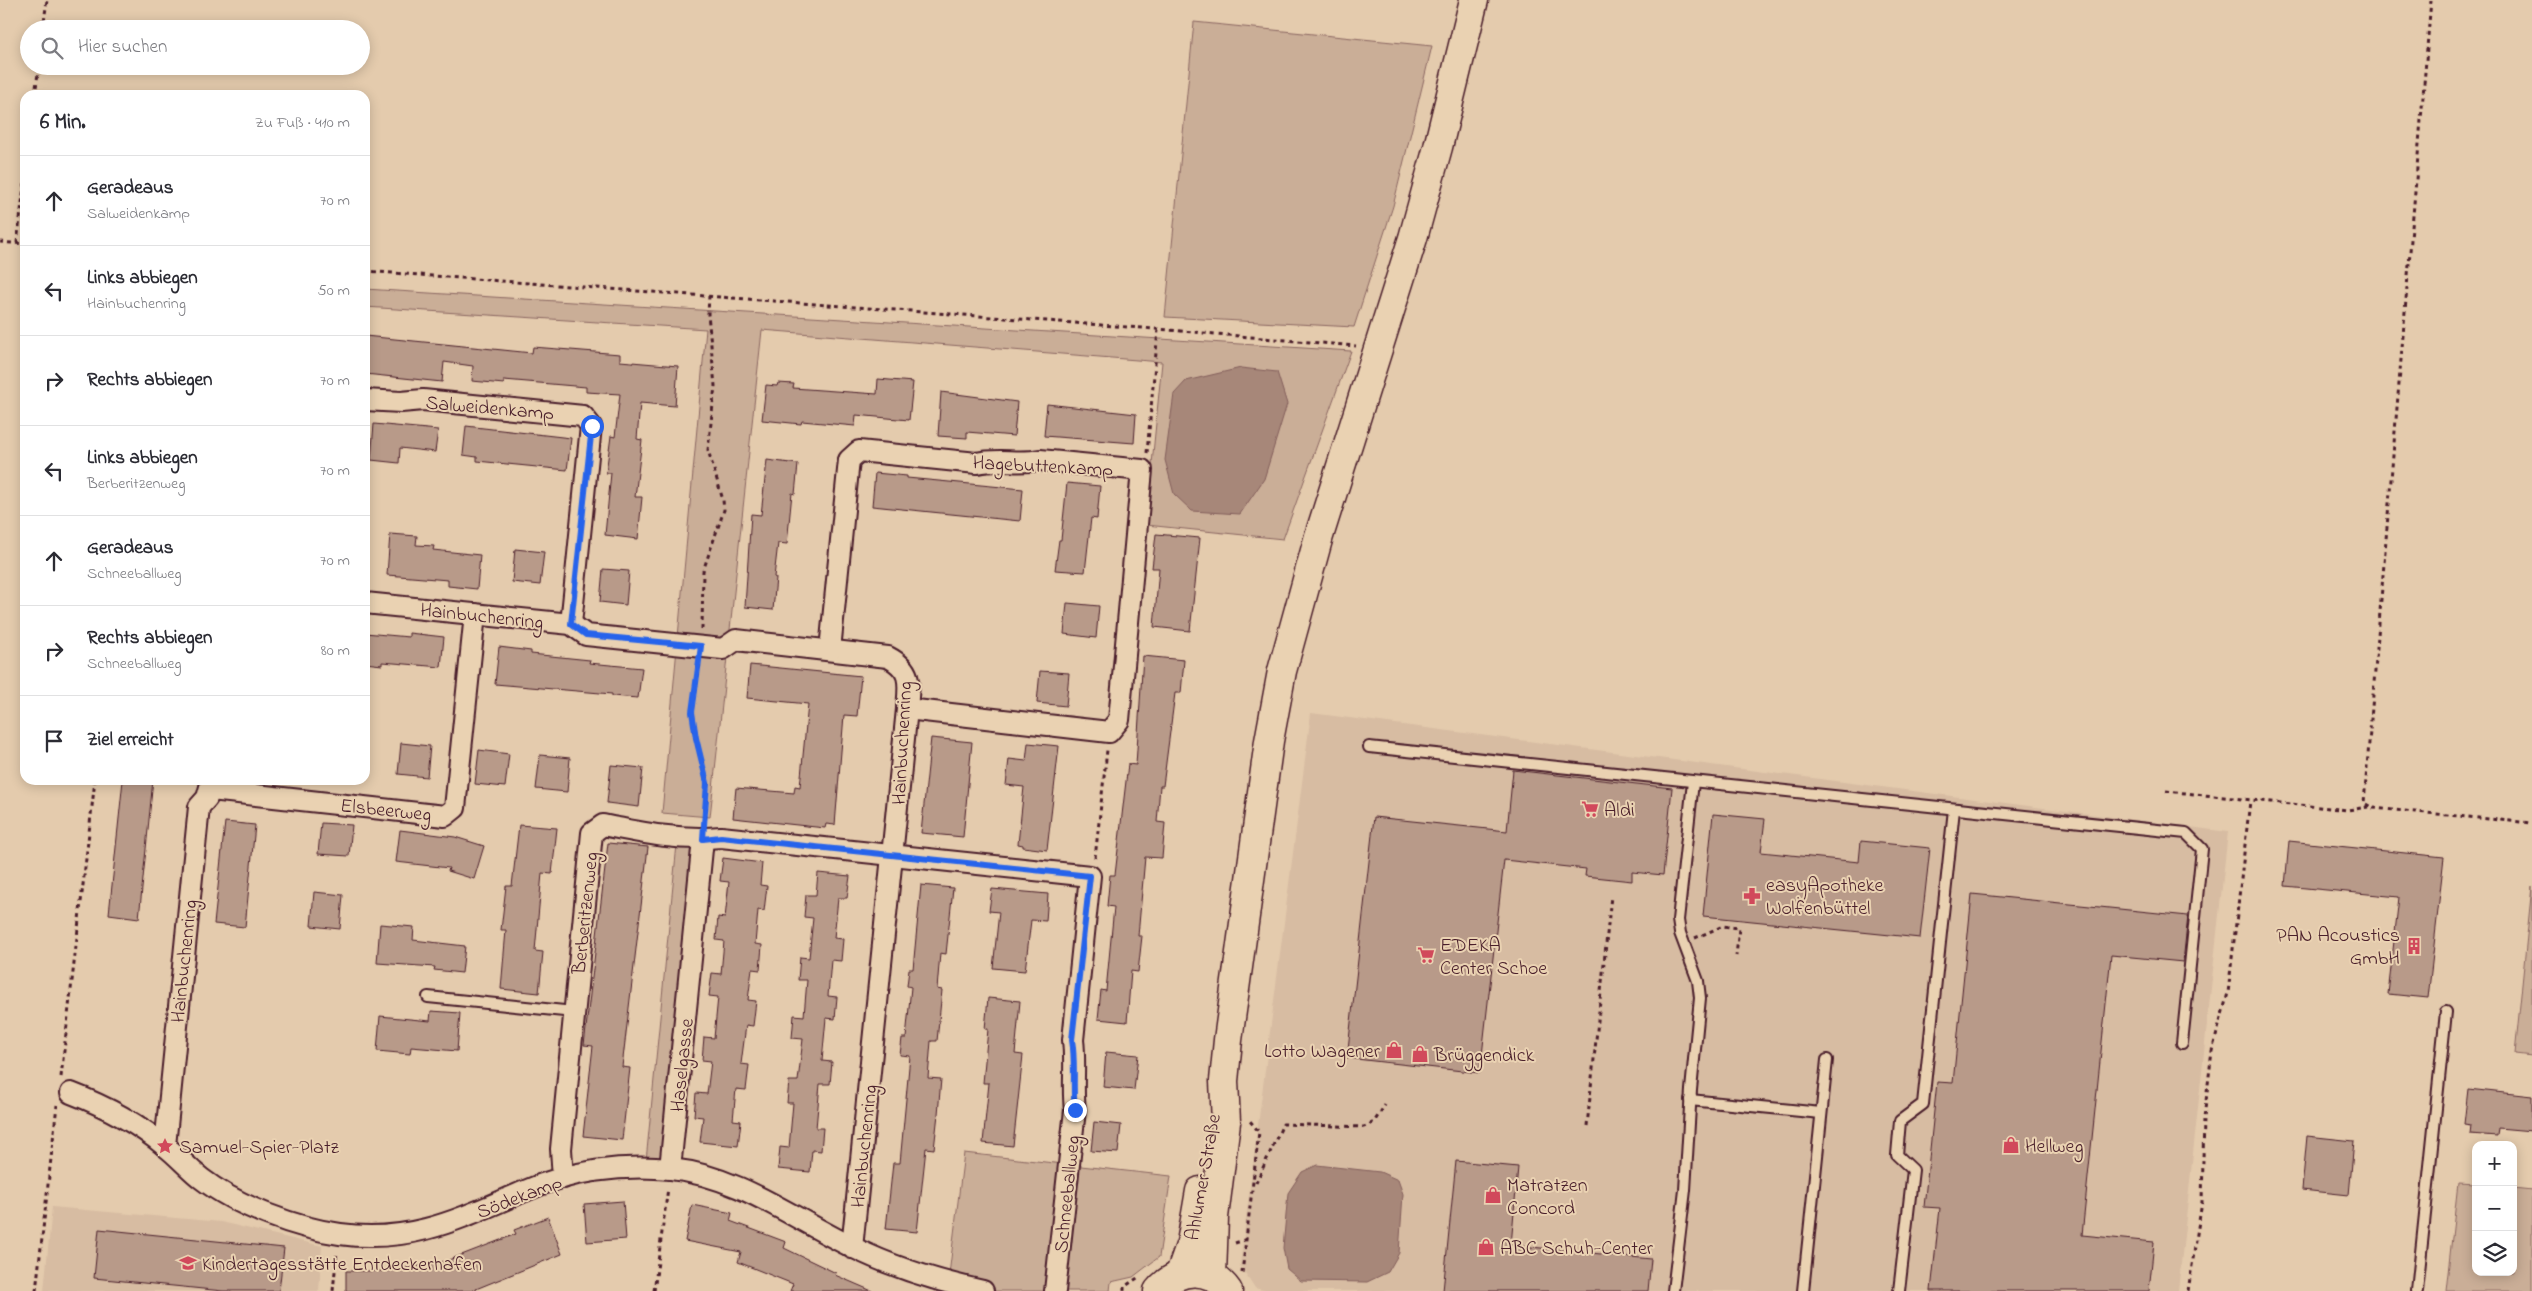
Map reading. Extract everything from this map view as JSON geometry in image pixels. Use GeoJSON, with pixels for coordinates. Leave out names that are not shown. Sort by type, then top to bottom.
{"type":"FeatureCollection","features":[{"type":"Feature","properties":{"kind":"main road","name":"Ahlumer Straße"},"geometry":{"type":"LineString","coordinates":[[1227,1280],[1214,1217],[1227,1116],[1224,1080],[1236,970],[1269,741],[1282,671],[1319,536],[1379,348],[1438,147],[1474,0]]}},
{"type":"Feature","properties":{"kind":"main road","name":"Ahlumer Straße"},"geometry":{"type":"LineString","coordinates":[[1180,1274],[1195,1226],[1212,1110],[1224,1080]]}},
{"type":"Feature","properties":{"kind":"main road"},"geometry":{"type":"LineString","coordinates":[[1158,1291],[1164,1284],[1180,1274],[1196,1272],[1227,1280]]}},
{"type":"Feature","properties":{"kind":"street","name":"Salweidenkamp"},"geometry":{"type":"LineString","coordinates":[[370,400],[401,402],[423,400],[583,416],[592,426],[571,624]]}},
{"type":"Feature","properties":{"kind":"street","name":"Hagebuttenkamp"},"geometry":{"type":"LineString","coordinates":[[830,650],[849,460],[859,451],[977,463],[991,460],[1024,463],[1040,460],[1142,470],[1119,720],[1109,732]]}},
{"type":"Feature","properties":{"kind":"street","name":"Hainbuchenring"},"geometry":{"type":"LineString","coordinates":[[370,604],[571,624],[586,635],[723,648],[736,640],[888,657],[901,664],[906,673],[908,687],[907,709],[894,856],[852,1248]]}},
{"type":"Feature","properties":{"kind":"street","name":"Elsbeerweg"},"geometry":{"type":"LineString","coordinates":[[211,785],[445,816],[455,808],[475,614]]}},
{"type":"Feature","properties":{"kind":"street"},"geometry":{"type":"LineString","coordinates":[[907,709],[1109,732]]}},
{"type":"Feature","properties":{"kind":"street","name":"Hainbuchenring"},"geometry":{"type":"LineString","coordinates":[[165,1146],[199,807],[207,798],[211,785]]}},
{"type":"Feature","properties":{"kind":"street","name":"Berberitzenweg"},"geometry":{"type":"LineString","coordinates":[[563,1178],[561,1149],[592,833],[603,825],[651,834],[703,839],[721,837],[894,856]]}},
{"type":"Feature","properties":{"kind":"street","name":"Haselgasse"},"geometry":{"type":"LineString","coordinates":[[670,1169],[703,839]]}},
{"type":"Feature","properties":{"kind":"street"},"geometry":{"type":"LineString","coordinates":[[894,856],[1090,876]]}},
{"type":"Feature","properties":{"kind":"street","name":"Schneeballweg"},"geometry":{"type":"LineString","coordinates":[[1055,1291],[1075,1110],[1072,1086],[1075,1059],[1072,1040],[1090,876]]}},
{"type":"Feature","properties":{"kind":"street","name":"Södekamp"},"geometry":{"type":"LineString","coordinates":[[63,1091],[101,1104],[128,1118],[165,1146],[203,1180],[236,1200],[276,1217],[338,1234],[369,1237],[399,1236],[432,1228],[490,1208],[526,1190],[563,1178],[608,1170],[670,1169],[709,1176],[748,1191],[852,1248],[921,1275],[983,1291]]}},
{"type":"Feature","properties":{"kind":"lane"},"geometry":{"type":"LineString","coordinates":[[1369,748],[2186,833],[2202,849],[2182,1042]]}},
{"type":"Feature","properties":{"kind":"lane"},"geometry":{"type":"LineString","coordinates":[[1673,1291],[1685,1190],[1690,1100],[1700,998],[1698,981],[1680,933],[1678,920],[1693,782]]}},
{"type":"Feature","properties":{"kind":"lane"},"geometry":{"type":"LineString","coordinates":[[1900,1291],[1913,1170],[1897,1155],[1900,1121],[1923,1104],[1954,810]]}},
{"type":"Feature","properties":{"kind":"lane"},"geometry":{"type":"LineString","coordinates":[[428,997],[574,1012]]}},
{"type":"Feature","properties":{"kind":"lane"},"geometry":{"type":"LineString","coordinates":[[2417,1291],[2446,1012]]}},
{"type":"Feature","properties":{"kind":"lane"},"geometry":{"type":"LineString","coordinates":[[1803,1291],[1827,1060]]}},
{"type":"Feature","properties":{"kind":"lane"},"geometry":{"type":"LineString","coordinates":[[1690,1100],[1821,1113]]}},
{"type":"Feature","properties":{"kind":"path"},"geometry":{"type":"LineString","coordinates":[[44,20],[47,0]]}},
{"type":"Feature","properties":{"kind":"path"},"geometry":{"type":"LineString","coordinates":[[2368,807],[2364,803],[2365,788],[2431,0]]}},
{"type":"Feature","properties":{"kind":"path"},"geometry":{"type":"LineString","coordinates":[[36,90],[38,75]]}},
{"type":"Feature","properties":{"kind":"path"},"geometry":{"type":"LineString","coordinates":[[17,243],[20,219]]}},
{"type":"Feature","properties":{"kind":"path"},"geometry":{"type":"LineString","coordinates":[[0,242],[20,243]]}},
{"type":"Feature","properties":{"kind":"path"},"geometry":{"type":"LineString","coordinates":[[370,271],[1379,348]]}},
{"type":"Feature","properties":{"kind":"path"},"geometry":{"type":"LineString","coordinates":[[703,839],[707,783],[692,712],[701,646],[703,571],[724,510],[723,500],[708,450],[715,386],[708,314],[709,296]]}},
{"type":"Feature","properties":{"kind":"path"},"geometry":{"type":"LineString","coordinates":[[1142,470],[1146,454],[1158,330]]}},
{"type":"Feature","properties":{"kind":"path"},"geometry":{"type":"LineString","coordinates":[[1090,876],[1095,857],[1109,732]]}},
{"type":"Feature","properties":{"kind":"path"},"geometry":{"type":"LineString","coordinates":[[36,1291],[63,1091],[94,785]]}},
{"type":"Feature","properties":{"kind":"path"},"geometry":{"type":"LineString","coordinates":[[2166,791],[2250,802],[2348,810],[2368,807],[2532,823]]}},
{"type":"Feature","properties":{"kind":"path"},"geometry":{"type":"LineString","coordinates":[[2188,1291],[2202,1202],[2204,1118],[2212,1051],[2228,993],[2250,802]]}},
{"type":"Feature","properties":{"kind":"path"},"geometry":{"type":"LineString","coordinates":[[1588,1126],[1611,896]]}},
{"type":"Feature","properties":{"kind":"path"},"geometry":{"type":"LineString","coordinates":[[1692,940],[1723,926],[1739,928],[1736,956]]}},
{"type":"Feature","properties":{"kind":"path"},"geometry":{"type":"LineString","coordinates":[[1227,1280],[1254,1186],[1282,1124],[1364,1127],[1374,1122],[1385,1105]]}},
{"type":"Feature","properties":{"kind":"path"},"geometry":{"type":"LineString","coordinates":[[1248,1116],[1259,1132],[1254,1186]]}},
{"type":"Feature","properties":{"kind":"path"},"geometry":{"type":"LineString","coordinates":[[654,1291],[670,1169]]}},
{"type":"Feature","properties":{"kind":"path"},"geometry":{"type":"LineString","coordinates":[[333,1291],[338,1234]]}},
{"type":"Feature","properties":{"kind":"shaded area"},"geometry":{"type":"Polygon","coordinates":[[[1194,22],[1432,46],[1393,206],[1354,327],[1165,317],[1194,22]]]}},
{"type":"Feature","properties":{"kind":"shaded area"},"geometry":{"type":"Polygon","coordinates":[[[370,289],[1351,351],[1283,539],[1146,525],[1162,362],[762,330],[710,817],[662,813],[706,329],[370,307],[370,289]]]}},
{"type":"Feature","properties":{"kind":"shaded area"},"geometry":{"type":"Polygon","coordinates":[[[1241,368],[1277,372],[1287,404],[1264,479],[1240,514],[1192,511],[1174,494],[1165,460],[1174,394],[1186,381],[1241,368]]]}},
{"type":"Feature","properties":{"kind":"shaded area"},"geometry":{"type":"Polygon","coordinates":[[[1311,713],[2228,832],[2178,1291],[1266,1291],[1255,1288],[1240,1265],[1311,713]]]}},
{"type":"Feature","properties":{"kind":"shaded area"},"geometry":{"type":"Polygon","coordinates":[[[678,834],[700,836],[666,1162],[646,1161],[678,834]]]}},
{"type":"Feature","properties":{"kind":"shaded area"},"geometry":{"type":"Polygon","coordinates":[[[2532,886],[2532,1056],[2515,1054],[2532,886]]]}},
{"type":"Feature","properties":{"kind":"shaded area"},"geometry":{"type":"Polygon","coordinates":[[[964,1153],[1171,1176],[1159,1257],[1133,1277],[1111,1282],[1110,1291],[947,1291],[964,1153]]]}},
{"type":"Feature","properties":{"kind":"shaded area"},"geometry":{"type":"Polygon","coordinates":[[[1317,1165],[1380,1172],[1398,1180],[1403,1194],[1399,1253],[1388,1272],[1367,1282],[1301,1281],[1287,1269],[1283,1248],[1288,1193],[1302,1172],[1317,1165]]]}},
{"type":"Feature","properties":{"kind":"shaded area"},"geometry":{"type":"Polygon","coordinates":[[[2458,1183],[2472,1184],[2472,1276],[2517,1276],[2517,1188],[2532,1190],[2532,1291],[2446,1291],[2458,1183]]]}},
{"type":"Feature","properties":{"kind":"shaded area"},"geometry":{"type":"Polygon","coordinates":[[[52,1207],[221,1222],[322,1246],[319,1291],[44,1291],[52,1207]]]}},
{"type":"Feature","properties":{"kind":"building"},"geometry":{"type":"Polygon","coordinates":[[[370,337],[532,353],[533,347],[620,354],[620,361],[678,366],[675,406],[640,403],[637,439],[642,440],[635,497],[642,497],[638,539],[605,535],[611,473],[606,473],[611,436],[615,437],[620,394],[586,392],[586,387],[504,380],[504,384],[472,381],[473,366],[444,362],[442,382],[370,375],[370,337]]]}},
{"type":"Feature","properties":{"kind":"building"},"geometry":{"type":"Polygon","coordinates":[[[878,379],[913,382],[909,420],[856,415],[855,426],[802,421],[801,424],[762,420],[766,385],[777,386],[778,383],[794,384],[793,388],[877,394],[878,379]]]}},
{"type":"Feature","properties":{"kind":"building"},"geometry":{"type":"Polygon","coordinates":[[[941,392],[1017,402],[1014,436],[967,432],[967,438],[938,436],[941,392]]]}},
{"type":"Feature","properties":{"kind":"building"},"geometry":{"type":"Polygon","coordinates":[[[1047,404],[1136,414],[1134,443],[1044,436],[1047,404]]]}},
{"type":"Feature","properties":{"kind":"building"},"geometry":{"type":"Polygon","coordinates":[[[374,424],[438,430],[435,452],[400,448],[399,463],[371,460],[374,424]]]}},
{"type":"Feature","properties":{"kind":"building"},"geometry":{"type":"Polygon","coordinates":[[[466,426],[571,438],[567,470],[477,461],[477,457],[463,455],[466,426]]]}},
{"type":"Feature","properties":{"kind":"building"},"geometry":{"type":"Polygon","coordinates":[[[767,460],[798,464],[795,494],[792,493],[787,544],[778,543],[773,610],[745,607],[751,514],[761,515],[767,460]]]}},
{"type":"Feature","properties":{"kind":"building"},"geometry":{"type":"Polygon","coordinates":[[[875,473],[907,476],[907,478],[1023,489],[1020,521],[872,506],[875,473]]]}},
{"type":"Feature","properties":{"kind":"building"},"geometry":{"type":"Polygon","coordinates":[[[1067,483],[1100,486],[1097,519],[1091,518],[1085,572],[1055,570],[1059,540],[1061,540],[1067,483]]]}},
{"type":"Feature","properties":{"kind":"building"},"geometry":{"type":"Polygon","coordinates":[[[390,534],[417,536],[416,545],[434,546],[433,550],[480,555],[477,589],[448,586],[448,580],[387,575],[390,534]]]}},
{"type":"Feature","properties":{"kind":"building"},"geometry":{"type":"Polygon","coordinates":[[[1156,534],[1200,538],[1190,631],[1154,627],[1159,568],[1152,568],[1156,534]]]}},
{"type":"Feature","properties":{"kind":"building"},"geometry":{"type":"Polygon","coordinates":[[[515,549],[544,552],[540,585],[512,582],[515,549]]]}},
{"type":"Feature","properties":{"kind":"building"},"geometry":{"type":"Polygon","coordinates":[[[603,569],[629,571],[626,605],[600,602],[603,569]]]}},
{"type":"Feature","properties":{"kind":"building"},"geometry":{"type":"Polygon","coordinates":[[[1067,603],[1099,606],[1096,638],[1064,634],[1067,603]]]}},
{"type":"Feature","properties":{"kind":"building"},"geometry":{"type":"Polygon","coordinates":[[[370,633],[409,637],[409,633],[444,637],[441,667],[382,662],[382,665],[370,664],[370,633]]]}},
{"type":"Feature","properties":{"kind":"building"},"geometry":{"type":"Polygon","coordinates":[[[499,647],[531,651],[531,654],[590,660],[589,663],[642,668],[638,698],[495,684],[499,647]]]}},
{"type":"Feature","properties":{"kind":"building"},"geometry":{"type":"Polygon","coordinates":[[[1143,656],[1184,660],[1181,693],[1175,693],[1163,786],[1160,786],[1157,822],[1165,823],[1162,858],[1145,857],[1138,936],[1142,936],[1138,972],[1131,971],[1127,1022],[1098,1019],[1101,990],[1106,991],[1114,907],[1107,906],[1110,875],[1115,875],[1128,764],[1136,765],[1143,656]]]}},
{"type":"Feature","properties":{"kind":"building"},"geometry":{"type":"Polygon","coordinates":[[[750,665],[861,676],[857,716],[844,715],[835,825],[826,824],[825,828],[733,818],[736,788],[794,793],[795,786],[800,787],[808,704],[747,698],[750,665]]]}},
{"type":"Feature","properties":{"kind":"building"},"geometry":{"type":"Polygon","coordinates":[[[1040,671],[1069,673],[1066,706],[1037,703],[1040,671]]]}},
{"type":"Feature","properties":{"kind":"building"},"geometry":{"type":"Polygon","coordinates":[[[931,738],[972,742],[963,837],[921,833],[931,738]]]}},
{"type":"Feature","properties":{"kind":"building"},"geometry":{"type":"Polygon","coordinates":[[[401,743],[430,746],[427,777],[398,774],[401,743]]]}},
{"type":"Feature","properties":{"kind":"building"},"geometry":{"type":"Polygon","coordinates":[[[1028,743],[1059,746],[1047,850],[1023,847],[1023,845],[1018,844],[1024,787],[1006,785],[1009,759],[1026,761],[1028,743]]]}},
{"type":"Feature","properties":{"kind":"building"},"geometry":{"type":"Polygon","coordinates":[[[479,750],[509,754],[505,787],[475,784],[479,750]]]}},
{"type":"Feature","properties":{"kind":"building"},"geometry":{"type":"Polygon","coordinates":[[[540,755],[570,758],[567,792],[536,789],[540,755]]]}},
{"type":"Feature","properties":{"kind":"building"},"geometry":{"type":"Polygon","coordinates":[[[611,765],[643,768],[639,807],[607,803],[611,765]]]}},
{"type":"Feature","properties":{"kind":"building","name":"EDEKA Center Schoe"},"geometry":{"type":"Polygon","coordinates":[[[1513,770],[1672,788],[1663,875],[1632,872],[1632,881],[1585,876],[1586,869],[1504,860],[1480,1073],[1347,1058],[1374,817],[1507,831],[1513,770]]]}},
{"type":"Feature","properties":{"kind":"building"},"geometry":{"type":"Polygon","coordinates":[[[122,785],[152,785],[139,918],[109,914],[122,785]]]}},
{"type":"Feature","properties":{"kind":"building"},"geometry":{"type":"Polygon","coordinates":[[[1713,814],[1765,819],[1761,852],[1859,862],[1861,841],[1930,848],[1920,938],[1703,916],[1713,814]]]}},
{"type":"Feature","properties":{"kind":"building"},"geometry":{"type":"Polygon","coordinates":[[[225,822],[255,825],[245,927],[214,924],[225,822]]]}},
{"type":"Feature","properties":{"kind":"building"},"geometry":{"type":"Polygon","coordinates":[[[321,823],[352,825],[349,856],[318,854],[321,823]]]}},
{"type":"Feature","properties":{"kind":"building"},"geometry":{"type":"Polygon","coordinates":[[[519,825],[557,828],[552,874],[542,873],[535,951],[543,952],[539,993],[501,989],[506,930],[501,930],[506,886],[512,886],[519,825]]]}},
{"type":"Feature","properties":{"kind":"building"},"geometry":{"type":"Polygon","coordinates":[[[400,830],[455,837],[484,846],[474,879],[448,871],[449,868],[396,862],[400,830]]]}},
{"type":"Feature","properties":{"kind":"building"},"geometry":{"type":"Polygon","coordinates":[[[2289,841],[2444,857],[2428,998],[2388,994],[2399,897],[2285,886],[2289,841]]]}},
{"type":"Feature","properties":{"kind":"building"},"geometry":{"type":"Polygon","coordinates":[[[608,843],[648,847],[622,1067],[630,1068],[622,1140],[583,1136],[593,1046],[584,1045],[608,843]]]}},
{"type":"Feature","properties":{"kind":"building"},"geometry":{"type":"Polygon","coordinates":[[[723,858],[762,863],[760,885],[767,886],[764,911],[758,910],[755,944],[762,945],[760,970],[752,969],[748,1000],[756,1001],[753,1026],[746,1025],[741,1064],[749,1065],[746,1090],[736,1089],[733,1120],[741,1121],[738,1146],[700,1142],[703,1117],[694,1116],[696,1093],[707,1094],[711,1061],[702,1060],[704,1037],[714,1038],[718,997],[709,996],[712,973],[721,974],[724,941],[716,940],[718,917],[725,918],[729,882],[720,881],[723,858]]]}},
{"type":"Feature","properties":{"kind":"building"},"geometry":{"type":"Polygon","coordinates":[[[818,873],[850,876],[847,898],[838,898],[834,938],[843,939],[841,961],[831,960],[828,996],[837,997],[835,1019],[826,1018],[822,1061],[832,1062],[830,1084],[820,1084],[816,1128],[823,1128],[821,1151],[812,1150],[810,1172],[778,1169],[780,1147],[789,1148],[793,1103],[787,1103],[789,1081],[798,1081],[803,1039],[792,1038],[794,1015],[804,1016],[807,980],[798,980],[800,957],[809,958],[813,918],[804,917],[806,895],[816,895],[818,873]]]}},
{"type":"Feature","properties":{"kind":"building"},"geometry":{"type":"Polygon","coordinates":[[[921,885],[953,888],[946,954],[940,953],[937,989],[942,990],[937,1041],[931,1041],[928,1078],[941,1079],[938,1114],[934,1149],[926,1148],[917,1232],[886,1229],[893,1163],[900,1163],[910,1056],[900,1055],[902,1038],[906,1038],[911,987],[907,986],[909,969],[913,969],[921,885]]]}},
{"type":"Feature","properties":{"kind":"building"},"geometry":{"type":"Polygon","coordinates":[[[992,889],[1048,894],[1046,921],[1031,920],[1025,971],[993,968],[999,912],[989,911],[992,889]]]}},
{"type":"Feature","properties":{"kind":"building"},"geometry":{"type":"Polygon","coordinates":[[[314,892],[343,895],[340,929],[311,926],[314,892]]]}},
{"type":"Feature","properties":{"kind":"building","name":"Hellweg"},"geometry":{"type":"Polygon","coordinates":[[[1972,894],[2188,916],[2183,962],[2111,955],[2082,1235],[2154,1242],[2149,1291],[1931,1291],[1940,1208],[1924,1207],[1937,1082],[1953,1083],[1972,894]]]}},
{"type":"Feature","properties":{"kind":"building"},"geometry":{"type":"Polygon","coordinates":[[[380,924],[414,927],[413,940],[465,946],[462,973],[434,970],[435,967],[377,963],[380,924]]]}},
{"type":"Feature","properties":{"kind":"building"},"geometry":{"type":"Polygon","coordinates":[[[988,998],[1020,1001],[1015,1054],[1023,1055],[1013,1146],[983,1143],[989,1083],[983,1083],[988,1029],[985,1029],[988,998]]]}},
{"type":"Feature","properties":{"kind":"building"},"geometry":{"type":"Polygon","coordinates":[[[431,1011],[460,1013],[457,1051],[411,1047],[410,1054],[377,1051],[380,1016],[430,1021],[431,1011]]]}},
{"type":"Feature","properties":{"kind":"building"},"geometry":{"type":"Polygon","coordinates":[[[1106,1052],[1138,1055],[1134,1090],[1103,1087],[1106,1052]]]}},
{"type":"Feature","properties":{"kind":"building"},"geometry":{"type":"Polygon","coordinates":[[[2468,1089],[2532,1096],[2532,1131],[2498,1128],[2497,1136],[2470,1134],[2471,1125],[2464,1124],[2468,1089]]]}},
{"type":"Feature","properties":{"kind":"building"},"geometry":{"type":"Polygon","coordinates":[[[1094,1122],[1121,1125],[1118,1153],[1091,1151],[1094,1122]]]}},
{"type":"Feature","properties":{"kind":"building"},"geometry":{"type":"Polygon","coordinates":[[[2307,1136],[2354,1141],[2349,1195],[2302,1190],[2307,1136]]]}},
{"type":"Feature","properties":{"kind":"building"},"geometry":{"type":"Polygon","coordinates":[[[1456,1161],[1518,1167],[1511,1245],[1651,1259],[1648,1291],[1443,1291],[1456,1161]]]}},
{"type":"Feature","properties":{"kind":"building"},"geometry":{"type":"Polygon","coordinates":[[[623,1201],[626,1239],[587,1242],[584,1204],[623,1201]]]}},
{"type":"Feature","properties":{"kind":"building"},"geometry":{"type":"Polygon","coordinates":[[[692,1205],[732,1213],[730,1221],[786,1242],[784,1248],[836,1273],[835,1275],[872,1291],[790,1291],[793,1284],[738,1262],[741,1252],[685,1241],[692,1205]]]}},
{"type":"Feature","properties":{"kind":"building"},"geometry":{"type":"Polygon","coordinates":[[[548,1217],[562,1254],[471,1291],[346,1291],[346,1271],[387,1271],[446,1261],[516,1234],[514,1230],[548,1217]]]}},
{"type":"Feature","properties":{"kind":"building","name":"Kindertagesstätte Entdeckerhafen"},"geometry":{"type":"Polygon","coordinates":[[[99,1229],[284,1248],[279,1291],[223,1291],[94,1278],[99,1229]]]}},
{"type":"Feature","properties":{"kind":"place","name":"Aldi"},"geometry":{"type":"Point","coordinates":[1590,809]}},
{"type":"Feature","properties":{"kind":"place","name":"easyApotheke Wolfenbüttel"},"geometry":{"type":"Point","coordinates":[1752,896]}},
{"type":"Feature","properties":{"kind":"place","name":"PAN Acoustics GmbH"},"geometry":{"type":"Point","coordinates":[2414,946]}},
{"type":"Feature","properties":{"kind":"place","name":"EDEKA Center Schoe"},"geometry":{"type":"Point","coordinates":[1426,955]}},
{"type":"Feature","properties":{"kind":"place","name":"Lotto Wagener"},"geometry":{"type":"Point","coordinates":[1394,1050]}},
{"type":"Feature","properties":{"kind":"place","name":"Brüggendick"},"geometry":{"type":"Point","coordinates":[1420,1054]}},
{"type":"Feature","properties":{"kind":"place","name":"Hellweg"},"geometry":{"type":"Point","coordinates":[2011,1145]}},
{"type":"Feature","properties":{"kind":"place","name":"Samuel-Spier-Platz"},"geometry":{"type":"Point","coordinates":[165,1146]}},
{"type":"Feature","properties":{"kind":"place","name":"Matratzen Concord"},"geometry":{"type":"Point","coordinates":[1493,1195]}},
{"type":"Feature","properties":{"kind":"place","name":"ABC Schuh-Center"},"geometry":{"type":"Point","coordinates":[1486,1247]}},
{"type":"Feature","properties":{"kind":"place","name":"Kindertagesstätte Entdeckerhafen"},"geometry":{"type":"Point","coordinates":[188,1263]}},
{"type":"Feature","properties":{"kind":"route"},"geometry":{"type":"LineString","coordinates":[[592,426],[571,624],[577,626],[586,635],[701,646],[692,712],[693,724],[707,783],[703,839],[721,837],[1090,876],[1072,1040],[1075,1059],[1072,1086],[1075,1110]]}}]}
